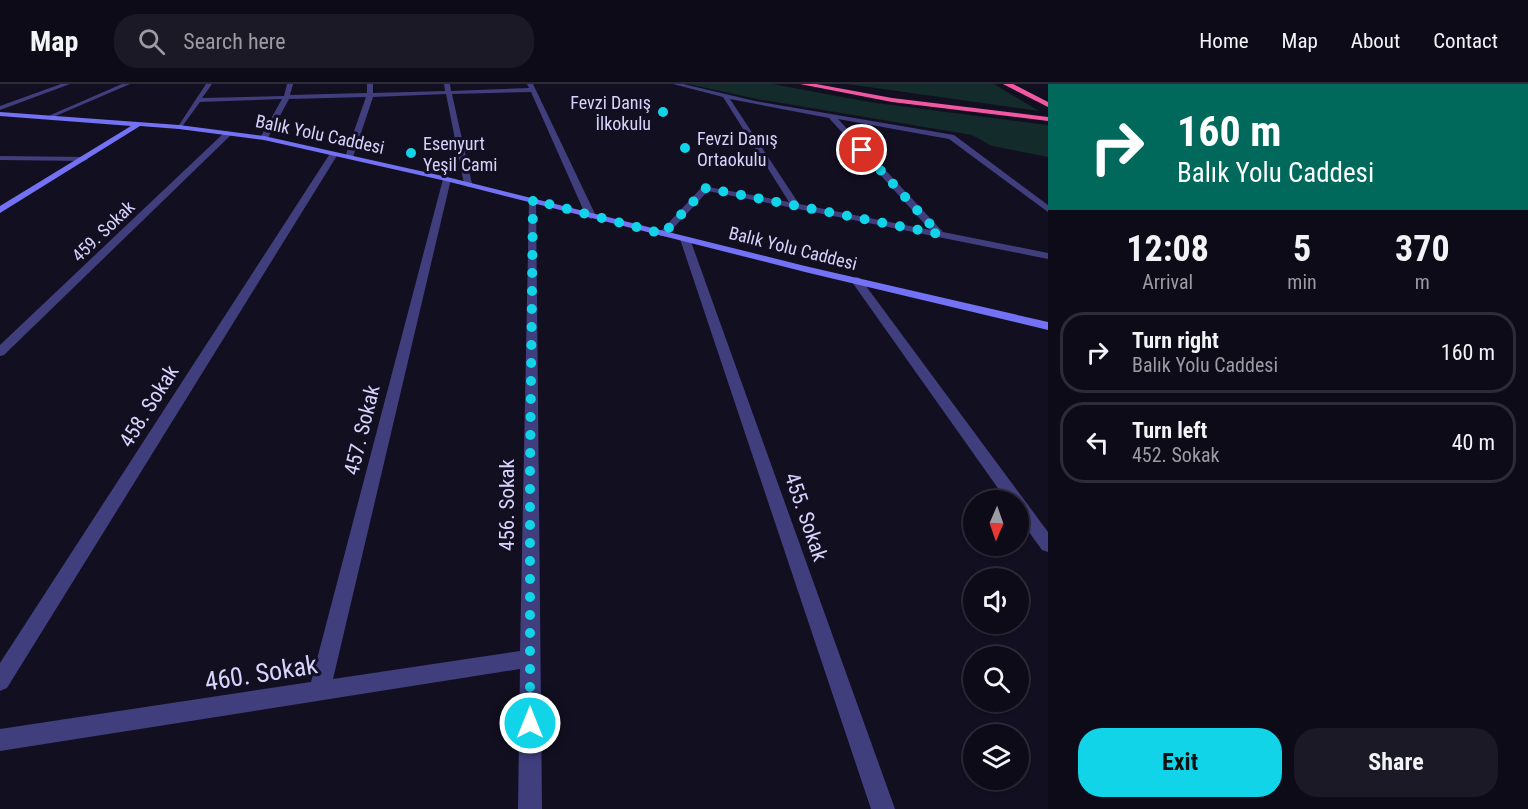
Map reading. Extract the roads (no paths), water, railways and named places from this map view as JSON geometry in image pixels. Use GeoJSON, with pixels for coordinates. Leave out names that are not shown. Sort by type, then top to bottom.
{"type":"FeatureCollection","features":[{"type":"Feature","properties":{"kind":"highway"},"geometry":{"type":"LineString","coordinates":[[804,84],[913,103],[1048,118]]}},
{"type":"Feature","properties":{"kind":"highway"},"geometry":{"type":"LineString","coordinates":[[830,84],[1048,118]]}},
{"type":"Feature","properties":{"kind":"highway"},"geometry":{"type":"LineString","coordinates":[[1007,84],[1048,105]]}},
{"type":"Feature","properties":{"kind":"highway"},"geometry":{"type":"LineString","coordinates":[[1023,84],[1048,99]]}},
{"type":"Feature","properties":{"kind":"main road","name":"Balık Yolu Caddesi"},"geometry":{"type":"LineString","coordinates":[[0,114],[179,127],[264,138],[447,178],[663,234],[1048,326]]}},
{"type":"Feature","properties":{"kind":"main road"},"geometry":{"type":"LineString","coordinates":[[0,210],[139,124]]}},
{"type":"Feature","properties":{"kind":"street"},"geometry":{"type":"LineString","coordinates":[[0,108],[67,84]]}},
{"type":"Feature","properties":{"kind":"street"},"geometry":{"type":"LineString","coordinates":[[49,117],[127,84]]}},
{"type":"Feature","properties":{"kind":"street"},"geometry":{"type":"LineString","coordinates":[[179,127],[209,84]]}},
{"type":"Feature","properties":{"kind":"street"},"geometry":{"type":"LineString","coordinates":[[264,138],[287,97],[290,84]]}},
{"type":"Feature","properties":{"kind":"street","name":"458. Sokak"},"geometry":{"type":"LineString","coordinates":[[0,681],[342,155],[370,95],[370,84]]}},
{"type":"Feature","properties":{"kind":"street"},"geometry":{"type":"LineString","coordinates":[[676,84],[726,97],[939,134],[957,140],[1048,208]]}},
{"type":"Feature","properties":{"kind":"street"},"geometry":{"type":"LineString","coordinates":[[199,100],[370,95],[447,88],[532,87],[591,216]]}},
{"type":"Feature","properties":{"kind":"street"},"geometry":{"type":"LineString","coordinates":[[447,88],[468,184]]}},
{"type":"Feature","properties":{"kind":"street"},"geometry":{"type":"LineString","coordinates":[[726,97],[796,206]]}},
{"type":"Feature","properties":{"kind":"street"},"geometry":{"type":"LineString","coordinates":[[832,117],[939,234]]}},
{"type":"Feature","properties":{"kind":"street","name":"459. Sokak"},"geometry":{"type":"LineString","coordinates":[[0,352],[229,133]]}},
{"type":"Feature","properties":{"kind":"street"},"geometry":{"type":"LineString","coordinates":[[0,158],[84,159]]}},
{"type":"Feature","properties":{"kind":"street","name":"457. Sokak"},"geometry":{"type":"LineString","coordinates":[[319,692],[447,178]]}},
{"type":"Feature","properties":{"kind":"street"},"geometry":{"type":"LineString","coordinates":[[663,234],[706,188],[1048,256]]}},
{"type":"Feature","properties":{"kind":"street","name":"456. Sokak"},"geometry":{"type":"LineString","coordinates":[[530,809],[533,200]]}},
{"type":"Feature","properties":{"kind":"street","name":"455. Sokak"},"geometry":{"type":"LineString","coordinates":[[685,239],[883,809]]}},
{"type":"Feature","properties":{"kind":"street"},"geometry":{"type":"LineString","coordinates":[[856,280],[1008,490]]}},
{"type":"Feature","properties":{"kind":"street"},"geometry":{"type":"LineString","coordinates":[[1029,519],[1048,545]]}},
{"type":"Feature","properties":{"kind":"street","name":"460. Sokak"},"geometry":{"type":"LineString","coordinates":[[0,740],[530,658]]}},
{"type":"Feature","properties":{"kind":"place","name":"Fevzi Danış İlkokulu"},"geometry":{"type":"Point","coordinates":[663,112]}},
{"type":"Feature","properties":{"kind":"place","name":"Fevzi Danış Ortaokulu"},"geometry":{"type":"Point","coordinates":[685,148]}},
{"type":"Feature","properties":{"kind":"place","name":"Esenyurt Yeşil Cami"},"geometry":{"type":"Point","coordinates":[411,153]}}]}
